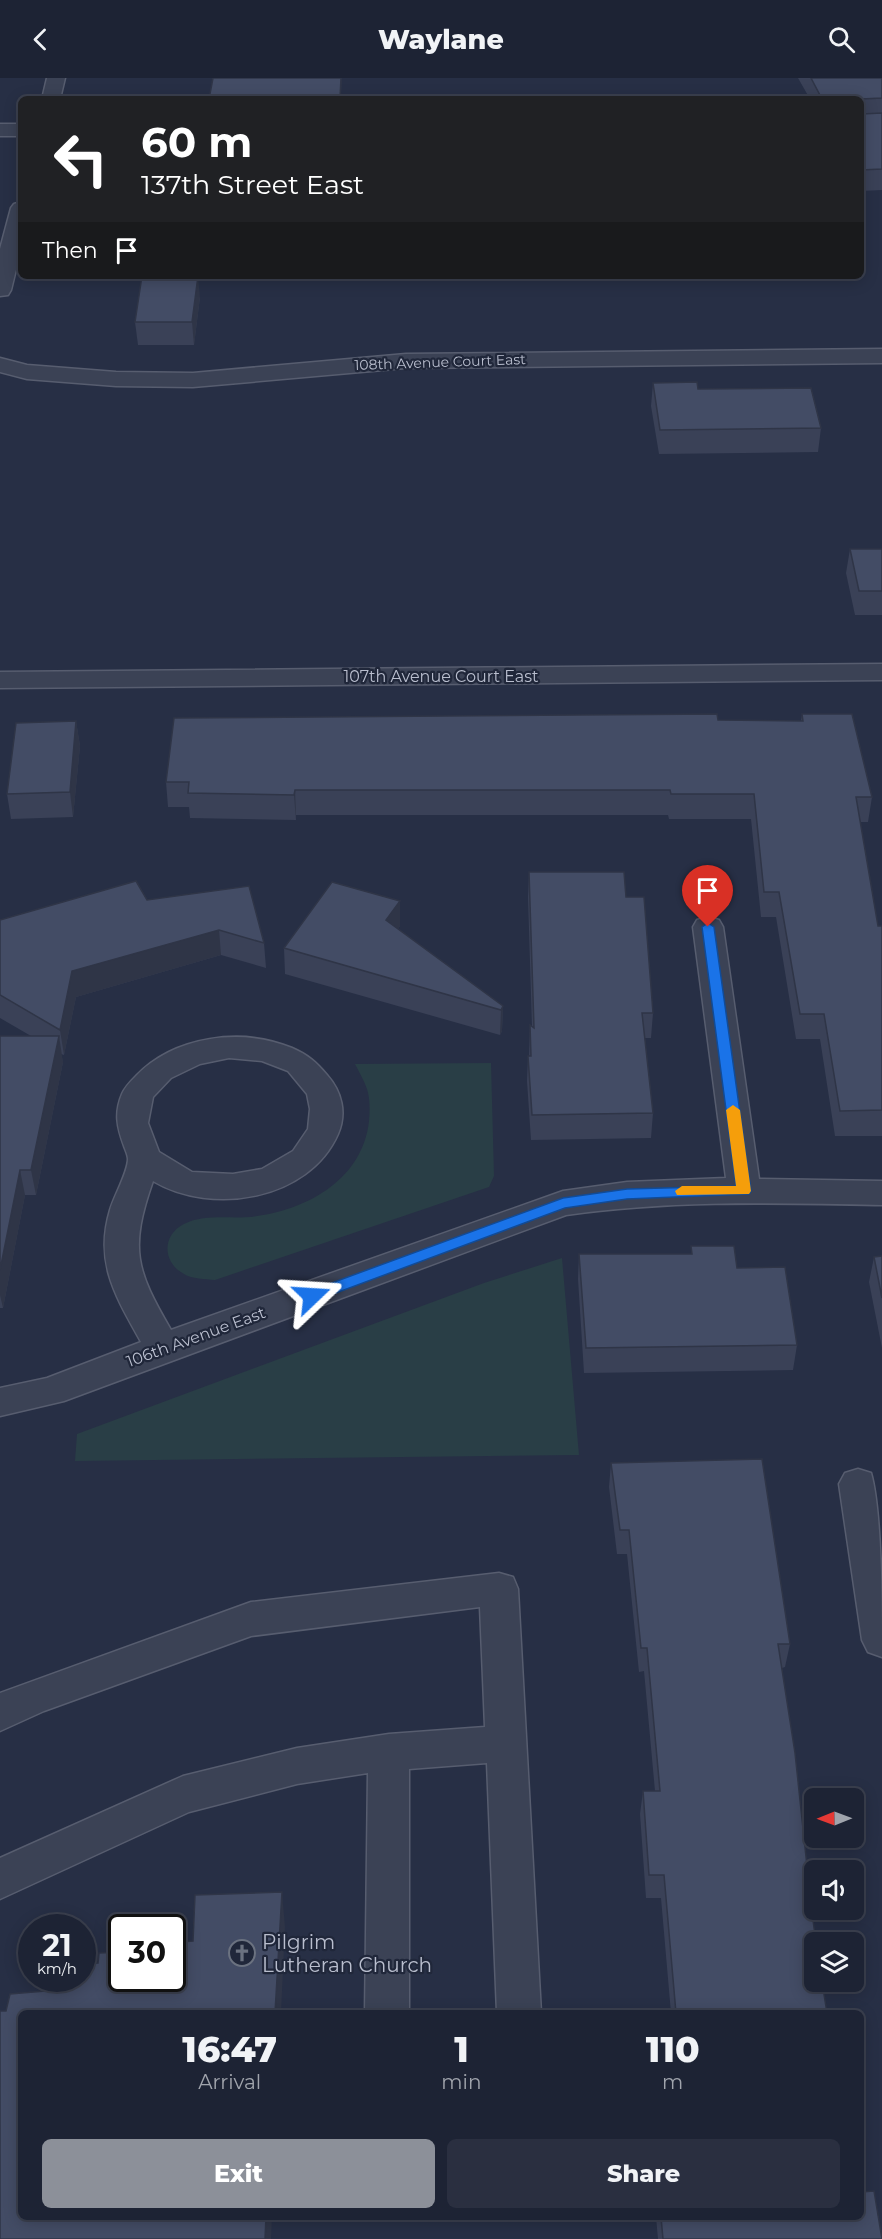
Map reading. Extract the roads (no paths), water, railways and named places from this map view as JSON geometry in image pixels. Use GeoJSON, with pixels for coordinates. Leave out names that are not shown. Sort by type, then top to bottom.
{"type":"FeatureCollection","features":[{"type":"Feature","properties":{"kind":"street"},"geometry":{"type":"LineString","coordinates":[[52,96],[56,78]]}},
{"type":"Feature","properties":{"kind":"street"},"geometry":{"type":"LineString","coordinates":[[0,130],[18,130]]}},
{"type":"Feature","properties":{"kind":"street"},"geometry":{"type":"LineString","coordinates":[[0,290],[18,220]]}},
{"type":"Feature","properties":{"kind":"street","name":"108th Avenue Court East"},"geometry":{"type":"LineString","coordinates":[[0,366],[27,372],[116,379],[193,380],[406,361],[882,356]]}},
{"type":"Feature","properties":{"kind":"street","name":"107th Avenue Court East"},"geometry":{"type":"LineString","coordinates":[[0,680],[882,672]]}},
{"type":"Feature","properties":{"kind":"street"},"geometry":{"type":"LineString","coordinates":[[708,927],[744,1191]]}},
{"type":"Feature","properties":{"kind":"street"},"geometry":{"type":"LineString","coordinates":[[231,1047],[276,1053],[305,1070],[319,1084],[325,1097],[327,1115],[322,1137],[309,1155],[291,1169],[270,1179],[242,1186],[197,1185],[159,1170],[145,1158],[134,1143],[130,1121],[134,1100],[149,1080],[164,1067],[185,1056],[231,1047]]}},
{"type":"Feature","properties":{"kind":"street"},"geometry":{"type":"LineString","coordinates":[[145,1158],[122,1236],[122,1262],[130,1286],[163,1348]]}},
{"type":"Feature","properties":{"kind":"street","name":"106th Avenue East"},"geometry":{"type":"LineString","coordinates":[[0,1402],[51,1391],[563,1203],[627,1194],[744,1191],[882,1193]]}},
{"type":"Feature","properties":{"kind":"street"},"geometry":{"type":"LineString","coordinates":[[858,1484],[882,1640]]}},
{"type":"Feature","properties":{"kind":"street"},"geometry":{"type":"LineString","coordinates":[[0,1713],[30,1698],[251,1619],[334,1606],[499,1589],[519,2010]]}},
{"type":"Feature","properties":{"kind":"street"},"geometry":{"type":"LineString","coordinates":[[0,1879],[183,1795],[297,1766],[389,1752],[507,1743]]}},
{"type":"Feature","properties":{"kind":"street"},"geometry":{"type":"LineString","coordinates":[[387,2010],[389,1752]]}},
{"type":"Feature","properties":{"kind":"place","name":"Pilgrim Lutheran Church"},"geometry":{"type":"Point","coordinates":[242,1953]}}]}
